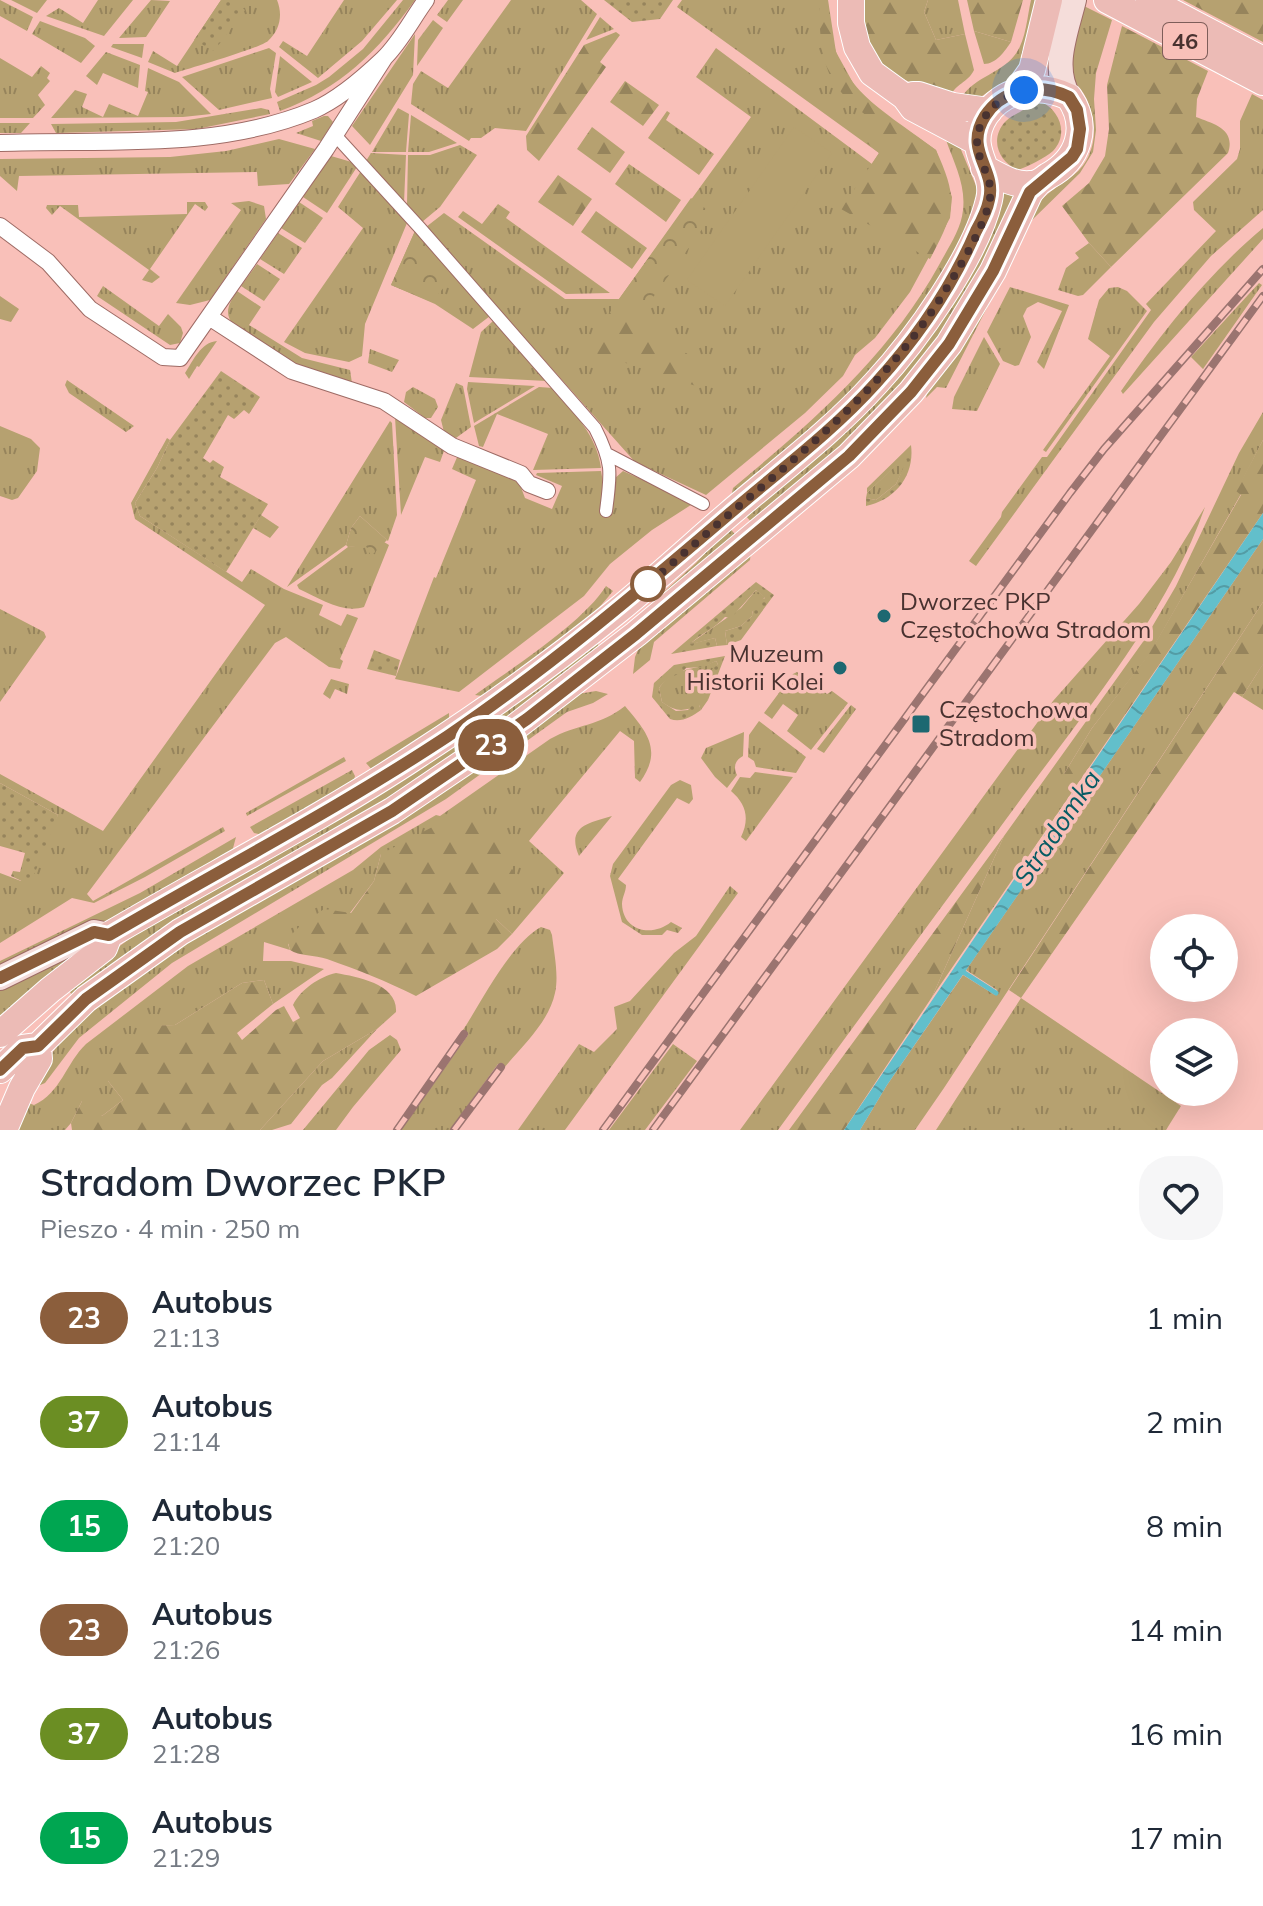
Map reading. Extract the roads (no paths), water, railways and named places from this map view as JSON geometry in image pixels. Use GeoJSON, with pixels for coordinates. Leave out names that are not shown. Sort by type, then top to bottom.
{"type":"FeatureCollection","features":[{"type":"Feature","properties":{"kind":"main road"},"geometry":{"type":"LineString","coordinates":[[851,0],[851,23],[864,62],[883,83],[905,97],[913,108],[977,142]]}},
{"type":"Feature","properties":{"kind":"main road"},"geometry":{"type":"LineString","coordinates":[[0,1034],[104,948],[109,935],[386,776],[480,713],[616,612],[849,411],[896,360],[946,289],[967,252],[990,198],[990,186],[977,142],[981,124],[989,111],[1027,80],[1049,0]]}},
{"type":"Feature","properties":{"kind":"main road"},"geometry":{"type":"LineString","coordinates":[[0,1070],[23,1048],[38,1046],[86,999],[180,932],[392,811],[519,725],[636,634],[849,456],[911,392],[949,344],[993,271],[1030,192],[1065,165],[1077,149],[1079,119],[1062,85],[1060,66],[1074,0]]}},
{"type":"Feature","properties":{"kind":"main road","name":"46"},"geometry":{"type":"LineString","coordinates":[[1107,0],[1263,82]]}},
{"type":"Feature","properties":{"kind":"main road","name":"46"},"geometry":{"type":"LineString","coordinates":[[1149,0],[1263,60]]}},
{"type":"Feature","properties":{"kind":"main road"},"geometry":{"type":"LineString","coordinates":[[1017,91],[1041,88],[1069,97]]}},
{"type":"Feature","properties":{"kind":"main road"},"geometry":{"type":"LineString","coordinates":[[905,97],[919,95],[953,106],[989,111]]}},
{"type":"Feature","properties":{"kind":"main road"},"geometry":{"type":"LineString","coordinates":[[984,168],[1015,183],[1038,183]]}},
{"type":"Feature","properties":{"kind":"main road"},"geometry":{"type":"LineString","coordinates":[[0,978],[94,932],[109,935]]}},
{"type":"Feature","properties":{"kind":"main road"},"geometry":{"type":"LineString","coordinates":[[4,1130],[18,1095],[39,1059],[38,1046]]}},
{"type":"Feature","properties":{"kind":"street"},"geometry":{"type":"LineString","coordinates":[[0,226],[48,262],[90,309],[163,357],[180,358],[426,0]]}},
{"type":"Feature","properties":{"kind":"street"},"geometry":{"type":"LineString","coordinates":[[0,143],[216,136],[280,122],[316,109],[342,94],[385,57]]}},
{"type":"Feature","properties":{"kind":"street"},"geometry":{"type":"LineString","coordinates":[[335,135],[595,428],[609,455],[606,511]]}},
{"type":"Feature","properties":{"kind":"street"},"geometry":{"type":"LineString","coordinates":[[209,317],[292,371],[384,401],[452,446],[521,474],[529,484],[547,491]]}},
{"type":"Feature","properties":{"kind":"street"},"geometry":{"type":"LineString","coordinates":[[609,455],[703,504]]}},
{"type":"Feature","properties":{"kind":"water","name":"Stradomka"},"geometry":{"type":"Polygon","coordinates":[[[1263,513],[1263,539],[887,1085],[860,1130],[844,1130],[1263,513]]]}},
{"type":"Feature","properties":{"kind":"waterway"},"geometry":{"type":"LineString","coordinates":[[960,970],[996,993]]}},
{"type":"Feature","properties":{"kind":"railway"},"geometry":{"type":"LineString","coordinates":[[603,1130],[1070,493],[1104,449],[1263,269]]}},
{"type":"Feature","properties":{"kind":"railway"},"geometry":{"type":"LineString","coordinates":[[653,1130],[1263,296]]}},
{"type":"Feature","properties":{"kind":"railway"},"geometry":{"type":"LineString","coordinates":[[397,1130],[464,1034]]}},
{"type":"Feature","properties":{"kind":"railway"},"geometry":{"type":"LineString","coordinates":[[454,1130],[501,1067]]}},
{"type":"Feature","properties":{"kind":"place","name":"Dworzec PKP Częstochowa Stradom"},"geometry":{"type":"Point","coordinates":[884,616]}},
{"type":"Feature","properties":{"kind":"place","name":"Muzeum Historii Kolei"},"geometry":{"type":"Point","coordinates":[840,668]}},
{"type":"Feature","properties":{"kind":"place","name":"Częstochowa Stradom"},"geometry":{"type":"Point","coordinates":[921,724]}}]}
